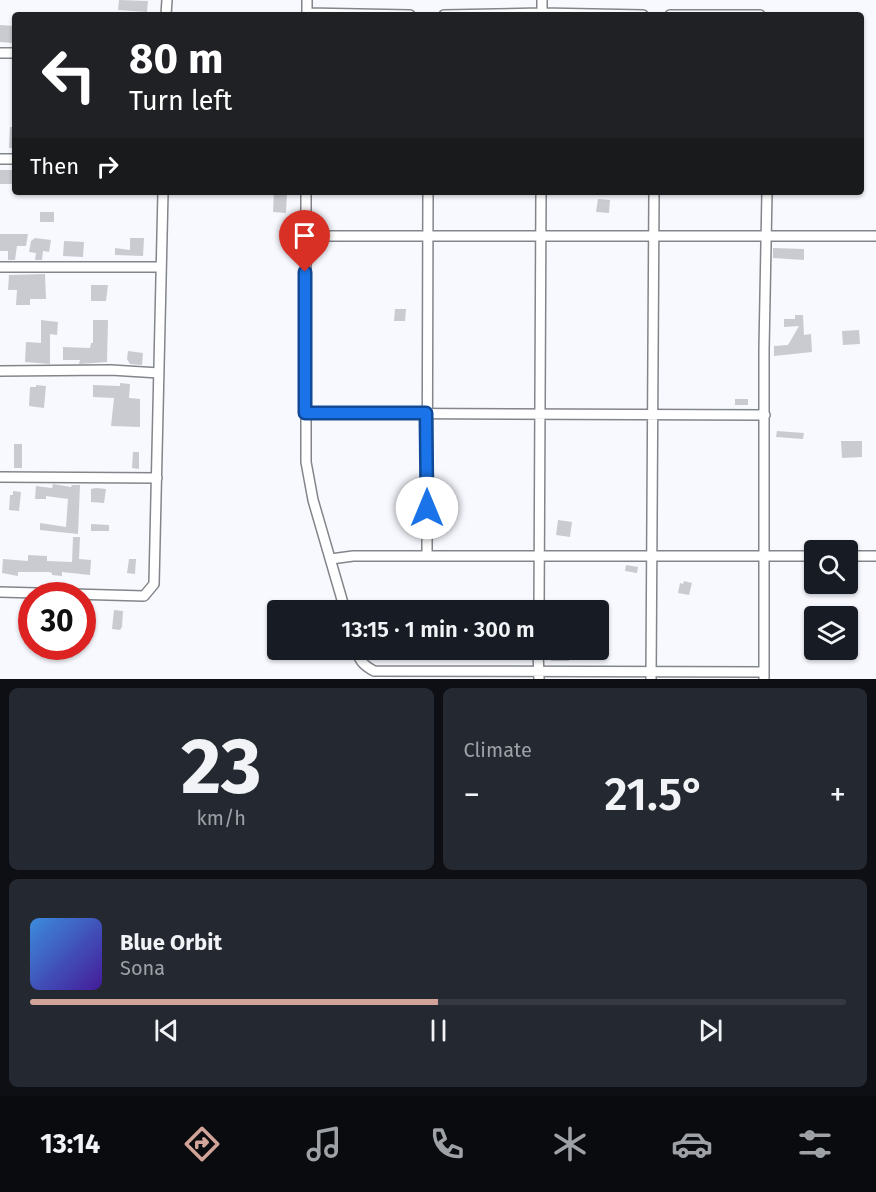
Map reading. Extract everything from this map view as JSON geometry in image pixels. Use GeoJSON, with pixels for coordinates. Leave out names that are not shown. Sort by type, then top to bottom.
{"type":"FeatureCollection","features":[{"type":"Feature","properties":{"kind":"street"},"geometry":{"type":"LineString","coordinates":[[0,592],[144,596],[154,584],[163,195]]}},
{"type":"Feature","properties":{"kind":"street"},"geometry":{"type":"LineString","coordinates":[[306,195],[305,413],[308,479],[342,600]]}},
{"type":"Feature","properties":{"kind":"street"},"geometry":{"type":"LineString","coordinates":[[427,556],[428,195]]}},
{"type":"Feature","properties":{"kind":"street"},"geometry":{"type":"LineString","coordinates":[[539,600],[541,195]]}},
{"type":"Feature","properties":{"kind":"street"},"geometry":{"type":"LineString","coordinates":[[651,675],[654,195]]}},
{"type":"Feature","properties":{"kind":"street"},"geometry":{"type":"LineString","coordinates":[[360,660],[364,666],[374,671],[425,675],[764,676],[767,195]]}},
{"type":"Feature","properties":{"kind":"street"},"geometry":{"type":"LineString","coordinates":[[305,236],[876,236]]}},
{"type":"Feature","properties":{"kind":"street"},"geometry":{"type":"LineString","coordinates":[[0,267],[161,267]]}},
{"type":"Feature","properties":{"kind":"street"},"geometry":{"type":"LineString","coordinates":[[0,371],[111,370],[159,373]]}},
{"type":"Feature","properties":{"kind":"street"},"geometry":{"type":"LineString","coordinates":[[305,413],[765,415]]}},
{"type":"Feature","properties":{"kind":"street"},"geometry":{"type":"LineString","coordinates":[[0,477],[157,478]]}},
{"type":"Feature","properties":{"kind":"street"},"geometry":{"type":"LineString","coordinates":[[331,559],[352,556],[804,556]]}},
{"type":"Feature","properties":{"kind":"street"},"geometry":{"type":"LineString","coordinates":[[858,556],[876,556]]}},
{"type":"Feature","properties":{"kind":"street"},"geometry":{"type":"LineString","coordinates":[[538,660],[539,675]]}},
{"type":"Feature","properties":{"kind":"building"},"geometry":{"type":"Polygon","coordinates":[[[119,0],[148,1],[147,12],[118,10],[119,0]]]}},
{"type":"Feature","properties":{"kind":"building"},"geometry":{"type":"Polygon","coordinates":[[[0,25],[12,26],[12,43],[0,42],[0,25]]]}},
{"type":"Feature","properties":{"kind":"building"},"geometry":{"type":"Polygon","coordinates":[[[10,127],[12,127],[12,148],[9,148],[10,127]]]}},
{"type":"Feature","properties":{"kind":"building"},"geometry":{"type":"Polygon","coordinates":[[[0,170],[12,170],[12,184],[0,184],[0,170]]]}},
{"type":"Feature","properties":{"kind":"building"},"geometry":{"type":"Polygon","coordinates":[[[274,195],[287,195],[286,213],[273,212],[274,195]]]}},
{"type":"Feature","properties":{"kind":"building"},"geometry":{"type":"Polygon","coordinates":[[[598,199],[610,200],[609,213],[596,212],[598,199]]]}},
{"type":"Feature","properties":{"kind":"building"},"geometry":{"type":"Polygon","coordinates":[[[40,212],[54,212],[54,222],[40,222],[40,212]]]}},
{"type":"Feature","properties":{"kind":"building"},"geometry":{"type":"Polygon","coordinates":[[[0,234],[28,234],[26,246],[17,246],[15,260],[8,260],[8,251],[0,251],[0,234]]]}},
{"type":"Feature","properties":{"kind":"building"},"geometry":{"type":"Polygon","coordinates":[[[35,238],[51,240],[49,252],[43,251],[42,260],[35,260],[36,253],[29,252],[31,241],[35,238]]]}},
{"type":"Feature","properties":{"kind":"building"},"geometry":{"type":"Polygon","coordinates":[[[130,238],[144,238],[143,256],[115,255],[115,248],[130,250],[130,238]]]}},
{"type":"Feature","properties":{"kind":"building"},"geometry":{"type":"Polygon","coordinates":[[[64,241],[84,242],[83,257],[63,256],[64,241]]]}},
{"type":"Feature","properties":{"kind":"building"},"geometry":{"type":"Polygon","coordinates":[[[773,248],[804,249],[804,260],[773,258],[773,248]]]}},
{"type":"Feature","properties":{"kind":"building"},"geometry":{"type":"Polygon","coordinates":[[[45,274],[46,299],[30,299],[30,305],[16,305],[17,290],[8,290],[9,275],[45,274]]]}},
{"type":"Feature","properties":{"kind":"building"},"geometry":{"type":"Polygon","coordinates":[[[91,285],[108,285],[106,301],[91,301],[91,285]]]}},
{"type":"Feature","properties":{"kind":"building"},"geometry":{"type":"Polygon","coordinates":[[[395,309],[406,309],[405,321],[394,321],[395,309]]]}},
{"type":"Feature","properties":{"kind":"building"},"geometry":{"type":"Polygon","coordinates":[[[795,315],[803,315],[804,335],[811,334],[812,352],[774,356],[774,346],[788,345],[799,326],[784,327],[784,319],[795,319],[795,315]]]}},
{"type":"Feature","properties":{"kind":"building"},"geometry":{"type":"Polygon","coordinates":[[[41,320],[58,322],[57,335],[50,334],[50,364],[25,362],[26,342],[41,343],[41,320]]]}},
{"type":"Feature","properties":{"kind":"building"},"geometry":{"type":"Polygon","coordinates":[[[93,320],[108,320],[107,362],[79,364],[80,360],[63,360],[63,347],[90,348],[93,343],[93,320]]]}},
{"type":"Feature","properties":{"kind":"building"},"geometry":{"type":"Polygon","coordinates":[[[859,330],[860,344],[843,345],[842,331],[859,330]]]}},
{"type":"Feature","properties":{"kind":"building"},"geometry":{"type":"Polygon","coordinates":[[[128,351],[143,353],[142,365],[130,364],[127,359],[128,351]]]}},
{"type":"Feature","properties":{"kind":"building"},"geometry":{"type":"Polygon","coordinates":[[[120,383],[130,384],[129,398],[140,399],[140,427],[111,426],[114,398],[93,397],[93,385],[120,386],[120,383]]]}},
{"type":"Feature","properties":{"kind":"building"},"geometry":{"type":"Polygon","coordinates":[[[36,385],[46,386],[44,408],[29,406],[30,387],[36,387],[36,385]]]}},
{"type":"Feature","properties":{"kind":"building"},"geometry":{"type":"Polygon","coordinates":[[[735,399],[748,399],[748,405],[735,405],[735,399]]]}},
{"type":"Feature","properties":{"kind":"building"},"geometry":{"type":"Polygon","coordinates":[[[777,431],[804,433],[803,439],[776,437],[777,431]]]}},
{"type":"Feature","properties":{"kind":"building"},"geometry":{"type":"Polygon","coordinates":[[[841,441],[862,441],[862,457],[842,458],[841,441]]]}},
{"type":"Feature","properties":{"kind":"building"},"geometry":{"type":"Polygon","coordinates":[[[14,444],[22,444],[22,468],[14,468],[14,444]]]}},
{"type":"Feature","properties":{"kind":"building"},"geometry":{"type":"Polygon","coordinates":[[[133,452],[139,452],[139,469],[132,468],[133,452]]]}},
{"type":"Feature","properties":{"kind":"building"},"geometry":{"type":"Polygon","coordinates":[[[53,484],[71,487],[80,485],[78,534],[40,530],[40,523],[66,527],[68,499],[46,496],[46,499],[35,499],[36,486],[52,488],[53,484]]]}},
{"type":"Feature","properties":{"kind":"building"},"geometry":{"type":"Polygon","coordinates":[[[91,489],[106,489],[104,503],[91,502],[91,489]]]}},
{"type":"Feature","properties":{"kind":"building"},"geometry":{"type":"Polygon","coordinates":[[[13,491],[21,492],[19,511],[9,510],[10,495],[13,495],[13,491]]]}},
{"type":"Feature","properties":{"kind":"building"},"geometry":{"type":"Polygon","coordinates":[[[558,520],[572,522],[570,537],[556,535],[558,520]]]}},
{"type":"Feature","properties":{"kind":"building"},"geometry":{"type":"Polygon","coordinates":[[[91,524],[109,525],[109,531],[91,531],[91,524]]]}},
{"type":"Feature","properties":{"kind":"building"},"geometry":{"type":"Polygon","coordinates":[[[73,537],[80,537],[79,559],[91,560],[90,575],[62,572],[62,576],[52,575],[49,572],[18,572],[18,576],[2,573],[3,559],[28,561],[28,555],[47,556],[47,561],[72,562],[73,537]]]}},
{"type":"Feature","properties":{"kind":"building"},"geometry":{"type":"Polygon","coordinates":[[[129,559],[136,559],[135,574],[127,573],[129,559]]]}},
{"type":"Feature","properties":{"kind":"building"},"geometry":{"type":"Polygon","coordinates":[[[626,565],[638,567],[637,573],[625,571],[626,565]]]}},
{"type":"Feature","properties":{"kind":"building"},"geometry":{"type":"Polygon","coordinates":[[[684,581],[692,583],[689,595],[678,593],[680,583],[683,584],[684,581]]]}},
{"type":"Feature","properties":{"kind":"building"},"geometry":{"type":"Polygon","coordinates":[[[114,610],[123,611],[120,630],[112,629],[114,610]]]}},
{"type":"Feature","properties":{"kind":"route"},"geometry":{"type":"LineString","coordinates":[[305,272],[305,413],[426,413],[427,508]]}}]}
